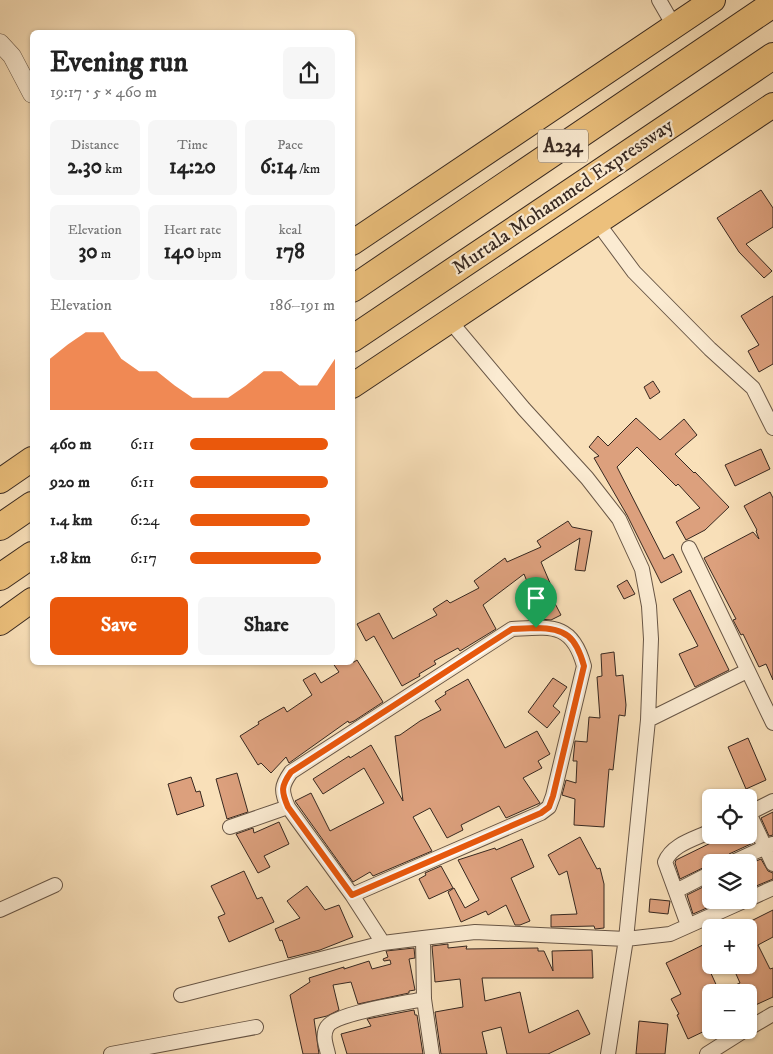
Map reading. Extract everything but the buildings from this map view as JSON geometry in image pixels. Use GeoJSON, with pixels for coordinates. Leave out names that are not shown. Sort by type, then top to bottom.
{"type":"FeatureCollection","features":[{"type":"Feature","properties":{"kind":"highway"},"geometry":{"type":"LineString","coordinates":[[355,241],[713,0]]}},
{"type":"Feature","properties":{"kind":"highway","name":"Murtala Mohammed Expressway"},"geometry":{"type":"LineString","coordinates":[[355,287],[773,4]]}},
{"type":"Feature","properties":{"kind":"highway","name":"Murtala Mohammed Expressway"},"geometry":{"type":"LineString","coordinates":[[355,337],[773,56]]}},
{"type":"Feature","properties":{"kind":"highway","name":"Murtala Mohammed Expressway"},"geometry":{"type":"LineString","coordinates":[[355,384],[773,105]]}},
{"type":"Feature","properties":{"kind":"highway"},"geometry":{"type":"LineString","coordinates":[[0,481],[30,460]]}},
{"type":"Feature","properties":{"kind":"highway"},"geometry":{"type":"LineString","coordinates":[[0,527],[30,506]]}},
{"type":"Feature","properties":{"kind":"highway"},"geometry":{"type":"LineString","coordinates":[[0,576],[30,556]]}},
{"type":"Feature","properties":{"kind":"highway"},"geometry":{"type":"LineString","coordinates":[[0,623],[30,601]]}},
{"type":"Feature","properties":{"kind":"street"},"geometry":{"type":"LineString","coordinates":[[659,0],[674,26]]}},
{"type":"Feature","properties":{"kind":"street"},"geometry":{"type":"LineString","coordinates":[[0,43],[12,56],[30,90]]}},
{"type":"Feature","properties":{"kind":"street"},"geometry":{"type":"LineString","coordinates":[[597,222],[634,272],[710,349],[753,388],[773,428]]}},
{"type":"Feature","properties":{"kind":"street"},"geometry":{"type":"LineString","coordinates":[[450,321],[524,409],[587,478],[619,519],[642,569],[649,606],[651,639],[648,720],[626,939],[608,1054]]}},
{"type":"Feature","properties":{"kind":"street"},"geometry":{"type":"LineString","coordinates":[[689,548],[773,723]]}},
{"type":"Feature","properties":{"kind":"street"},"geometry":{"type":"LineString","coordinates":[[352,895],[541,813],[549,807],[584,666],[579,649],[568,636],[554,628],[512,629],[291,772],[283,784],[283,796],[288,807],[352,895],[383,943]]}},
{"type":"Feature","properties":{"kind":"street"},"geometry":{"type":"LineString","coordinates":[[648,720],[747,671]]}},
{"type":"Feature","properties":{"kind":"street"},"geometry":{"type":"LineString","coordinates":[[757,809],[773,801]]}},
{"type":"Feature","properties":{"kind":"street"},"geometry":{"type":"LineString","coordinates":[[230,827],[288,807]]}},
{"type":"Feature","properties":{"kind":"street"},"geometry":{"type":"LineString","coordinates":[[757,826],[769,845],[773,864]]}},
{"type":"Feature","properties":{"kind":"street"},"geometry":{"type":"LineString","coordinates":[[688,926],[665,862],[669,853],[702,835]]}},
{"type":"Feature","properties":{"kind":"street"},"geometry":{"type":"LineString","coordinates":[[750,854],[769,845]]}},
{"type":"Feature","properties":{"kind":"street"},"geometry":{"type":"LineString","coordinates":[[676,891],[702,878]]}},
{"type":"Feature","properties":{"kind":"street"},"geometry":{"type":"LineString","coordinates":[[0,910],[54,885]]}},
{"type":"Feature","properties":{"kind":"street"},"geometry":{"type":"LineString","coordinates":[[757,895],[773,888]]}},
{"type":"Feature","properties":{"kind":"street"},"geometry":{"type":"LineString","coordinates":[[181,996],[383,943],[475,932],[626,939],[670,934],[725,909]]}},
{"type":"Feature","properties":{"kind":"street"},"geometry":{"type":"LineString","coordinates":[[423,938],[424,999],[432,1054]]}},
{"type":"Feature","properties":{"kind":"street"},"geometry":{"type":"LineString","coordinates":[[328,1054],[324,1036],[327,1027],[334,1020],[424,999]]}},
{"type":"Feature","properties":{"kind":"street"},"geometry":{"type":"LineString","coordinates":[[757,1023],[773,1014]]}},
{"type":"Feature","properties":{"kind":"street"},"geometry":{"type":"LineString","coordinates":[[111,1054],[256,1027]]}},
{"type":"Feature","properties":{"kind":"street"},"geometry":{"type":"LineString","coordinates":[[707,1054],[731,1039]]}},
{"type":"Feature","properties":{"kind":"route"},"geometry":{"type":"LineString","coordinates":[[536,628],[554,628],[568,636],[579,649],[584,666],[549,807],[541,813],[352,895],[288,807],[283,796],[283,784],[291,772],[512,629],[536,628]]}}]}
